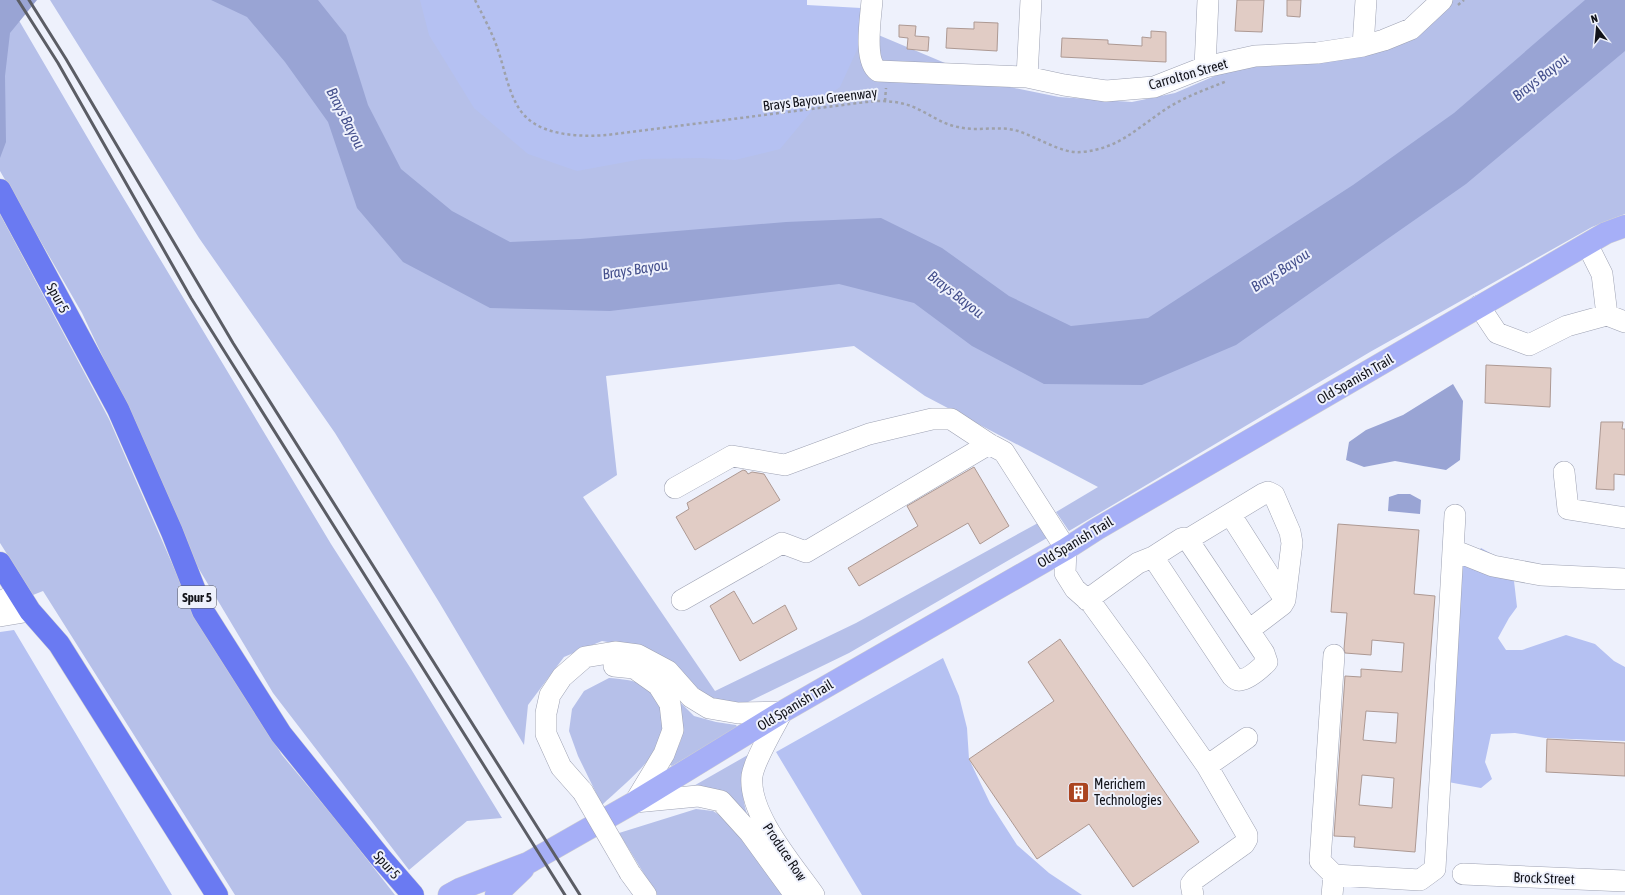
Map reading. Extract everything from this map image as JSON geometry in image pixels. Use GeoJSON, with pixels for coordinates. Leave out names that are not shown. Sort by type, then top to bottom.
{"type":"FeatureCollection","features":[{"type":"Feature","properties":{"kind":"highway","name":"Spur 5"},"geometry":{"type":"LineString","coordinates":[[0,190],[118,409],[172,532],[203,611],[281,734],[375,851],[413,895]]}},
{"type":"Feature","properties":{"kind":"highway"},"geometry":{"type":"LineString","coordinates":[[0,563],[9,597],[30,611],[59,644],[217,894]]}},
{"type":"Feature","properties":{"kind":"main road","name":"Old Spanish Trail"},"geometry":{"type":"LineString","coordinates":[[449,895],[460,889],[528,864],[635,802],[782,712],[1066,549],[1097,529],[1479,306],[1606,233],[1625,226]]}},
{"type":"Feature","properties":{"kind":"main road","name":"Old Spanish Trail"},"geometry":{"type":"LineString","coordinates":[[496,895],[528,864]]}},
{"type":"Feature","properties":{"kind":"street","name":"Carrolton Street"},"geometry":{"type":"LineString","coordinates":[[872,0],[869,52],[874,68],[878,71],[1027,76],[1064,85],[1106,91],[1154,87],[1205,67],[1255,56],[1317,53],[1363,46],[1384,40],[1411,29],[1449,4]]}},
{"type":"Feature","properties":{"kind":"street"},"geometry":{"type":"LineString","coordinates":[[1027,76],[1031,0]]}},
{"type":"Feature","properties":{"kind":"street"},"geometry":{"type":"LineString","coordinates":[[1205,67],[1208,0]]}},
{"type":"Feature","properties":{"kind":"street"},"geometry":{"type":"LineString","coordinates":[[1363,46],[1366,0]]}},
{"type":"Feature","properties":{"kind":"street"},"geometry":{"type":"LineString","coordinates":[[1479,306],[1497,333],[1529,345],[1567,326],[1616,318],[1602,274],[1587,244]]}},
{"type":"Feature","properties":{"kind":"street"},"geometry":{"type":"LineString","coordinates":[[675,488],[732,456],[785,464],[868,434],[932,419],[951,419],[1004,452],[1066,549],[1065,573],[1075,589],[1092,604],[1207,766],[1247,835],[1247,839],[1244,844],[1195,879],[1191,884],[1193,895]]}},
{"type":"Feature","properties":{"kind":"street"},"geometry":{"type":"LineString","coordinates":[[682,600],[782,543],[806,552],[989,444]]}},
{"type":"Feature","properties":{"kind":"street"},"geometry":{"type":"LineString","coordinates":[[1564,472],[1568,509],[1625,518]]}},
{"type":"Feature","properties":{"kind":"street"},"geometry":{"type":"LineString","coordinates":[[1187,540],[1262,494],[1268,492],[1274,495],[1290,532],[1292,543],[1285,600],[1282,605],[1248,630]]}},
{"type":"Feature","properties":{"kind":"street"},"geometry":{"type":"LineString","coordinates":[[1230,514],[1285,600]]}},
{"type":"Feature","properties":{"kind":"street"},"geometry":{"type":"LineString","coordinates":[[1334,655],[1320,861],[1333,885],[1420,880],[1435,869],[1455,515]]}},
{"type":"Feature","properties":{"kind":"street"},"geometry":{"type":"LineString","coordinates":[[1087,600],[1138,563],[1153,557],[1184,538],[1187,540],[1264,653],[1267,662],[1247,677],[1236,680],[1153,557]]}},
{"type":"Feature","properties":{"kind":"street"},"geometry":{"type":"LineString","coordinates":[[1453,550],[1493,566],[1541,575],[1625,579]]}},
{"type":"Feature","properties":{"kind":"street"},"geometry":{"type":"LineString","coordinates":[[0,616],[30,611]]}},
{"type":"Feature","properties":{"kind":"street"},"geometry":{"type":"LineString","coordinates":[[646,895],[630,873],[583,792],[561,767],[546,734],[546,713],[550,695],[562,677],[585,657],[615,652],[638,655],[668,671],[691,697],[709,708],[738,713],[782,712]]}},
{"type":"Feature","properties":{"kind":"street"},"geometry":{"type":"LineString","coordinates":[[583,792],[574,763],[560,731],[560,713],[564,700],[572,686],[591,671],[615,666],[634,668],[658,685],[670,704],[673,730],[664,754],[635,802]]}},
{"type":"Feature","properties":{"kind":"street","name":"Produce Row"},"geometry":{"type":"LineString","coordinates":[[782,712],[752,775],[753,797],[766,827],[814,895]]}},
{"type":"Feature","properties":{"kind":"street"},"geometry":{"type":"LineString","coordinates":[[1207,766],[1247,738]]}},
{"type":"Feature","properties":{"kind":"street","name":"Produce Row"},"geometry":{"type":"LineString","coordinates":[[635,802],[698,796],[721,801],[750,833],[795,895]]}},
{"type":"Feature","properties":{"kind":"street","name":"Brock Street"},"geometry":{"type":"LineString","coordinates":[[1463,874],[1625,881]]}},
{"type":"Feature","properties":{"kind":"path","name":"Brays Bayou Greenway"},"geometry":{"type":"LineString","coordinates":[[475,0],[490,30],[514,98],[522,112],[530,120],[543,127],[579,136],[607,135],[866,102],[885,101],[911,106],[958,127],[1012,129],[1066,150],[1079,152],[1102,148],[1123,140],[1185,98],[1229,80]]}},
{"type":"Feature","properties":{"kind":"path"},"geometry":{"type":"LineString","coordinates":[[1449,4],[1464,0]]}},
{"type":"Feature","properties":{"kind":"shaded area"},"geometry":{"type":"Polygon","coordinates":[[[0,0],[7,0],[100,159],[331,544],[411,669],[502,818],[467,821],[409,870],[273,693],[184,544],[119,391],[82,313],[0,171],[0,0]]]}},
{"type":"Feature","properties":{"kind":"shaded area"},"geometry":{"type":"Polygon","coordinates":[[[50,0],[807,0],[807,5],[995,84],[1059,97],[1132,102],[1175,93],[1217,75],[1256,65],[1306,64],[1353,58],[1443,11],[1453,0],[1625,0],[1625,214],[1592,227],[1370,352],[1069,531],[1056,512],[1098,487],[925,396],[854,346],[606,376],[617,475],[583,497],[715,691],[856,623],[1038,523],[1047,538],[849,653],[744,704],[721,708],[637,647],[602,641],[564,657],[528,705],[524,745],[439,602],[335,433],[199,238],[50,0]]]}},
{"type":"Feature","properties":{"kind":"shaded area"},"geometry":{"type":"Polygon","coordinates":[[[420,0],[807,0],[807,5],[861,8],[866,30],[840,87],[820,101],[780,149],[735,160],[701,158],[642,159],[577,171],[528,154],[474,108],[429,35],[420,0]]]}},
{"type":"Feature","properties":{"kind":"shaded area"},"geometry":{"type":"Polygon","coordinates":[[[0,214],[109,419],[181,584],[225,664],[282,755],[337,821],[395,895],[235,895],[43,591],[33,595],[0,543],[0,214]]]}},
{"type":"Feature","properties":{"kind":"shaded area"},"geometry":{"type":"Polygon","coordinates":[[[1481,548],[1501,559],[1514,581],[1517,607],[1498,638],[1506,650],[1522,650],[1566,635],[1595,644],[1614,661],[1625,667],[1625,741],[1545,738],[1515,733],[1491,734],[1485,762],[1492,779],[1481,788],[1448,782],[1459,570],[1481,548]]]}},
{"type":"Feature","properties":{"kind":"shaded area"},"geometry":{"type":"Polygon","coordinates":[[[14,630],[172,895],[0,895],[0,632],[14,630]]]}},
{"type":"Feature","properties":{"kind":"shaded area"},"geometry":{"type":"Polygon","coordinates":[[[943,658],[959,696],[967,728],[969,759],[990,803],[1017,845],[1049,873],[1082,895],[862,895],[776,752],[943,658]]]}},
{"type":"Feature","properties":{"kind":"shaded area"},"geometry":{"type":"Polygon","coordinates":[[[609,678],[639,683],[650,691],[660,704],[665,719],[666,731],[660,744],[646,763],[602,805],[578,756],[569,731],[572,709],[584,691],[609,678]]]}},
{"type":"Feature","properties":{"kind":"shaded area"},"geometry":{"type":"Polygon","coordinates":[[[677,699],[694,716],[716,722],[736,725],[738,728],[672,766],[670,765],[681,740],[682,722],[677,699]]]}},
{"type":"Feature","properties":{"kind":"shaded area"},"geometry":{"type":"Polygon","coordinates":[[[753,752],[743,783],[743,797],[747,814],[690,788],[753,752]]]}},
{"type":"Feature","properties":{"kind":"shaded area"},"geometry":{"type":"Polygon","coordinates":[[[696,809],[713,811],[726,819],[785,895],[657,895],[619,833],[696,809]]]}},
{"type":"Feature","properties":{"kind":"water"},"geometry":{"type":"Polygon","coordinates":[[[0,0],[37,0],[10,33],[5,76],[6,142],[0,158],[0,0]]]}},
{"type":"Feature","properties":{"kind":"water","name":"Brays Bayou"},"geometry":{"type":"Polygon","coordinates":[[[211,0],[318,0],[346,35],[368,105],[401,169],[452,211],[510,242],[580,239],[786,222],[881,218],[942,248],[1009,296],[1071,326],[1148,318],[1353,185],[1454,113],[1585,0],[1625,0],[1625,51],[1466,184],[1236,345],[1142,385],[1044,384],[972,346],[914,303],[839,284],[610,311],[490,308],[403,262],[357,208],[328,122],[285,62],[247,17],[211,0]]]}},
{"type":"Feature","properties":{"kind":"water"},"geometry":{"type":"Polygon","coordinates":[[[1453,384],[1463,401],[1460,460],[1446,470],[1395,461],[1364,467],[1346,460],[1349,442],[1366,430],[1403,415],[1453,384]]]}},
{"type":"Feature","properties":{"kind":"water"},"geometry":{"type":"Polygon","coordinates":[[[1398,494],[1410,494],[1421,500],[1420,514],[1388,511],[1389,497],[1398,494]]]}},
{"type":"Feature","properties":{"kind":"building"},"geometry":{"type":"Polygon","coordinates":[[[1237,0],[1264,0],[1262,32],[1235,31],[1237,0]]]}},
{"type":"Feature","properties":{"kind":"building"},"geometry":{"type":"Polygon","coordinates":[[[1287,0],[1301,0],[1300,17],[1287,16],[1287,0]]]}},
{"type":"Feature","properties":{"kind":"building"},"geometry":{"type":"Polygon","coordinates":[[[974,22],[998,23],[997,51],[946,48],[947,28],[974,29],[974,22]]]}},
{"type":"Feature","properties":{"kind":"building"},"geometry":{"type":"Polygon","coordinates":[[[899,25],[916,26],[915,36],[929,37],[928,51],[907,49],[908,38],[899,37],[899,25]]]}},
{"type":"Feature","properties":{"kind":"building"},"geometry":{"type":"Polygon","coordinates":[[[1151,31],[1166,32],[1166,62],[1061,57],[1062,38],[1108,40],[1108,44],[1142,46],[1142,37],[1151,38],[1151,31]]]}},
{"type":"Feature","properties":{"kind":"building"},"geometry":{"type":"Polygon","coordinates":[[[1486,365],[1551,368],[1550,407],[1485,403],[1486,365]]]}},
{"type":"Feature","properties":{"kind":"building"},"geometry":{"type":"Polygon","coordinates":[[[1601,422],[1623,422],[1622,429],[1625,429],[1625,475],[1614,474],[1614,490],[1596,489],[1601,422]]]}},
{"type":"Feature","properties":{"kind":"building"},"geometry":{"type":"Polygon","coordinates":[[[974,467],[1009,526],[980,544],[968,523],[859,586],[848,568],[918,526],[907,506],[974,467]]]}},
{"type":"Feature","properties":{"kind":"building"},"geometry":{"type":"Polygon","coordinates":[[[743,470],[748,474],[752,472],[764,474],[780,500],[695,550],[676,517],[689,509],[687,503],[743,470]]]}},
{"type":"Feature","properties":{"kind":"building"},"geometry":{"type":"Polygon","coordinates":[[[1338,524],[1419,530],[1414,594],[1435,596],[1415,852],[1354,847],[1355,837],[1334,836],[1345,676],[1361,677],[1361,669],[1402,672],[1404,643],[1372,640],[1371,655],[1345,653],[1347,613],[1331,612],[1338,524]],[[1366,711],[1363,740],[1396,743],[1398,713],[1366,711]],[[1362,775],[1359,805],[1392,808],[1394,778],[1362,775]]]}},
{"type":"Feature","properties":{"kind":"building"},"geometry":{"type":"Polygon","coordinates":[[[734,591],[753,624],[785,605],[797,629],[740,661],[710,606],[734,591]]]}},
{"type":"Feature","properties":{"kind":"building","name":"Merichem Technologies"},"geometry":{"type":"Polygon","coordinates":[[[1060,639],[1199,842],[1133,887],[1089,824],[1037,859],[969,759],[1054,701],[1028,662],[1060,639]]]}},
{"type":"Feature","properties":{"kind":"building"},"geometry":{"type":"Polygon","coordinates":[[[1547,739],[1625,743],[1625,776],[1546,772],[1547,739]]]}},
{"type":"Feature","properties":{"kind":"railway"},"geometry":{"type":"LineString","coordinates":[[18,0],[58,63],[191,298],[565,895]]}},
{"type":"Feature","properties":{"kind":"railway"},"geometry":{"type":"LineString","coordinates":[[29,0],[66,59],[233,343],[580,895]]}},
{"type":"Feature","properties":{"kind":"place","name":"Merichem Technologies"},"geometry":{"type":"Point","coordinates":[1078,792]}}]}
